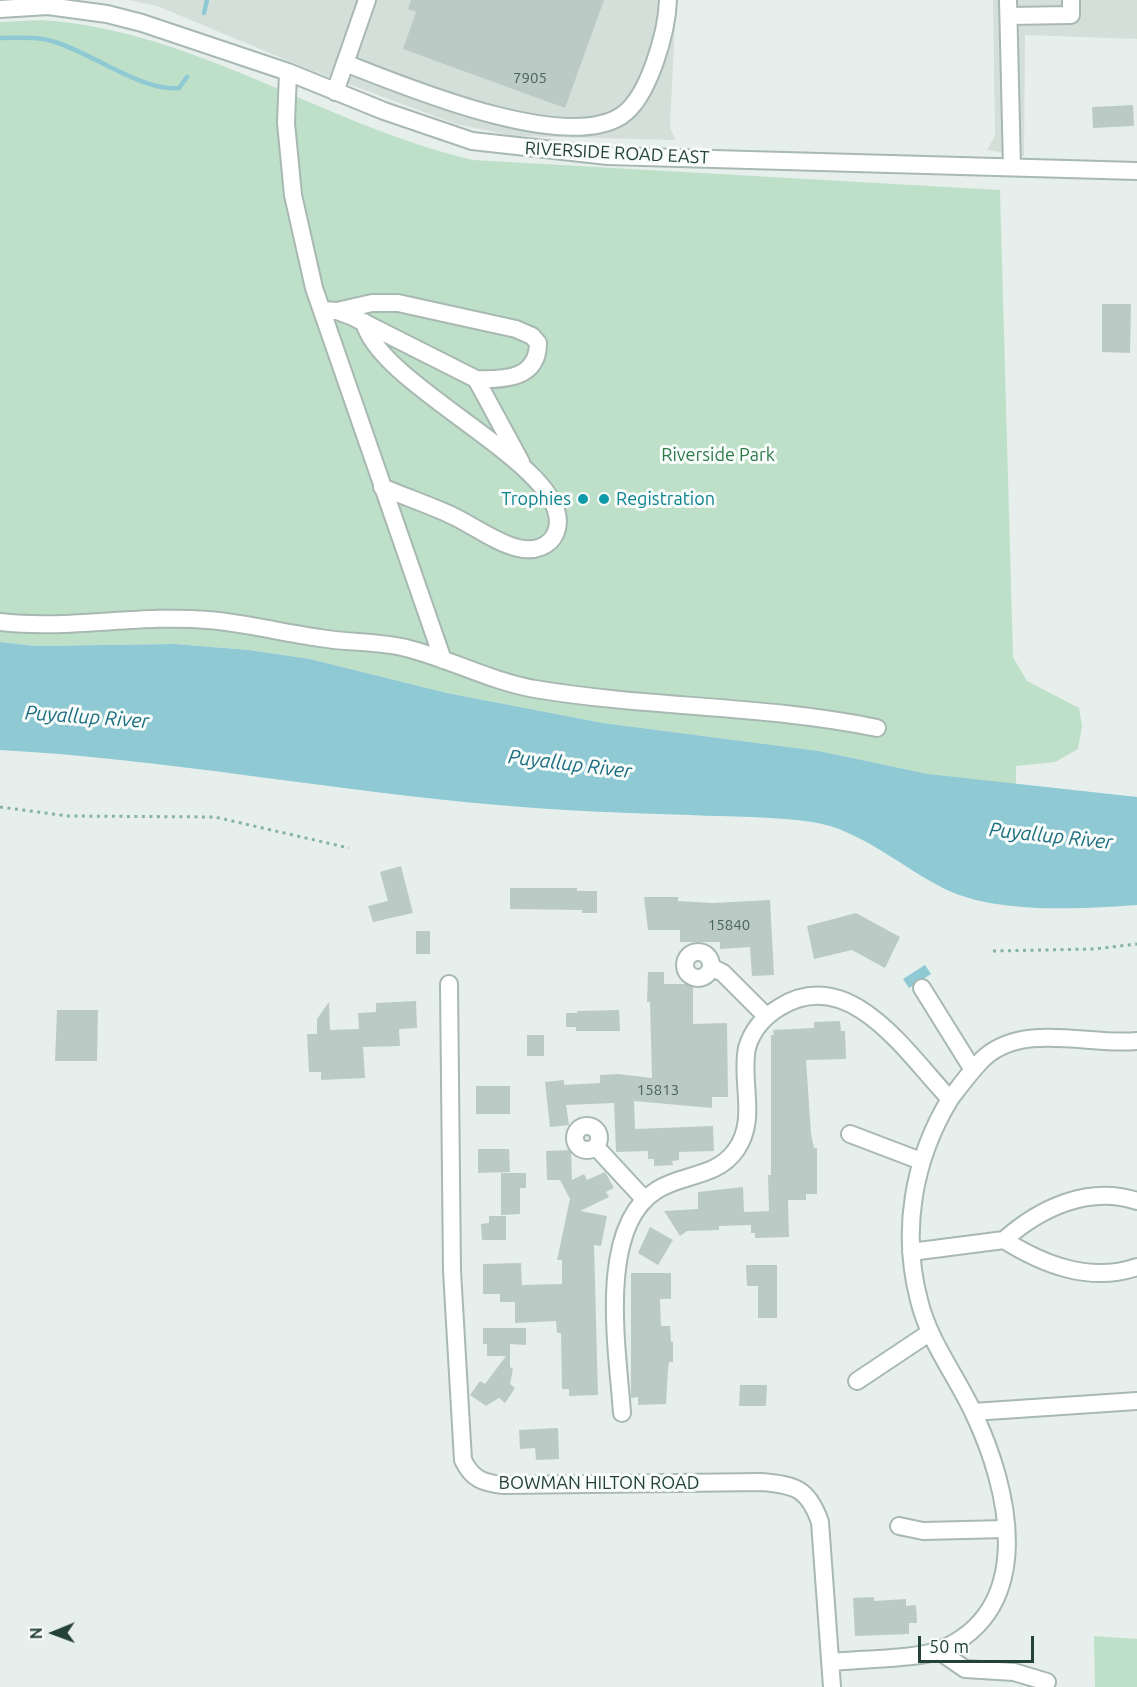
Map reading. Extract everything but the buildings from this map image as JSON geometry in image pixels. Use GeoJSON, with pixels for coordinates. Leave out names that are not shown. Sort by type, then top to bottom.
{"type":"FeatureCollection","features":[{"type":"Feature","properties":{"kind":"street"},"geometry":{"type":"LineString","coordinates":[[335,92],[367,0]]}},
{"type":"Feature","properties":{"kind":"street"},"geometry":{"type":"LineString","coordinates":[[345,63],[485,114],[565,126],[607,122],[621,115],[646,82],[658,49],[668,0]]}},
{"type":"Feature","properties":{"kind":"street"},"geometry":{"type":"LineString","coordinates":[[1012,167],[1009,8],[1071,15],[1071,0]]}},
{"type":"Feature","properties":{"kind":"street","name":"RIVERSIDE ROAD EAST"},"geometry":{"type":"LineString","coordinates":[[0,9],[48,3],[142,23],[288,72],[430,128],[472,141],[608,156],[1137,171]]}},
{"type":"Feature","properties":{"kind":"street"},"geometry":{"type":"LineString","coordinates":[[288,72],[286,123],[292,195],[382,487],[443,660]]}},
{"type":"Feature","properties":{"kind":"street"},"geometry":{"type":"LineString","coordinates":[[372,303],[398,303],[525,332],[538,343],[537,358],[528,369],[506,379],[476,379],[364,322],[329,310],[372,303]]}},
{"type":"Feature","properties":{"kind":"street"},"geometry":{"type":"LineString","coordinates":[[364,322],[374,343],[396,365],[450,412],[523,465]]}},
{"type":"Feature","properties":{"kind":"street"},"geometry":{"type":"LineString","coordinates":[[382,487],[452,516],[510,545],[534,550],[553,540],[558,527],[557,514],[550,496],[523,465],[476,379]]}},
{"type":"Feature","properties":{"kind":"street"},"geometry":{"type":"LineString","coordinates":[[0,622],[49,625],[169,618],[210,620],[322,639],[404,648],[494,679],[534,689],[604,699],[819,717],[878,728]]}},
{"type":"Feature","properties":{"kind":"street"},"geometry":{"type":"LineString","coordinates":[[711,967],[723,973],[766,1016]]}},
{"type":"Feature","properties":{"kind":"street","name":"BOWMAN HILTON ROAD"},"geometry":{"type":"LineString","coordinates":[[449,984],[452,1271],[463,1460],[466,1467],[480,1481],[503,1485],[762,1482],[797,1488],[814,1505],[820,1521],[832,1662],[832,1687]]}},
{"type":"Feature","properties":{"kind":"street"},"geometry":{"type":"LineString","coordinates":[[922,988],[974,1070]]}},
{"type":"Feature","properties":{"kind":"street"},"geometry":{"type":"LineString","coordinates":[[622,1413],[616,1274],[623,1237],[633,1215],[645,1200],[668,1184],[719,1167],[737,1149],[746,1127],[745,1064],[748,1046],[766,1016],[788,1002],[808,997],[834,999],[854,1004],[868,1012],[892,1034],[950,1100]]}},
{"type":"Feature","properties":{"kind":"street"},"geometry":{"type":"LineString","coordinates":[[832,1662],[939,1651],[974,1627],[994,1602],[1006,1566],[1006,1529],[999,1480],[973,1412],[929,1333],[915,1285],[910,1252],[913,1198],[921,1161],[930,1136],[950,1100],[974,1070],[987,1056],[1010,1044],[1037,1036],[1112,1043],[1137,1041]]}},
{"type":"Feature","properties":{"kind":"street"},"geometry":{"type":"LineString","coordinates":[[850,1134],[921,1161]]}},
{"type":"Feature","properties":{"kind":"street"},"geometry":{"type":"LineString","coordinates":[[596,1147],[645,1200]]}},
{"type":"Feature","properties":{"kind":"street"},"geometry":{"type":"LineString","coordinates":[[910,1252],[1004,1240],[1040,1213],[1072,1200],[1110,1196],[1137,1201]]}},
{"type":"Feature","properties":{"kind":"street"},"geometry":{"type":"LineString","coordinates":[[1004,1240],[1029,1255],[1063,1268],[1097,1273],[1137,1267]]}},
{"type":"Feature","properties":{"kind":"street"},"geometry":{"type":"LineString","coordinates":[[857,1381],[929,1333]]}},
{"type":"Feature","properties":{"kind":"street"},"geometry":{"type":"LineString","coordinates":[[973,1412],[1137,1401]]}},
{"type":"Feature","properties":{"kind":"street"},"geometry":{"type":"LineString","coordinates":[[899,1526],[923,1531],[1006,1529]]}},
{"type":"Feature","properties":{"kind":"street"},"geometry":{"type":"LineString","coordinates":[[939,1651],[965,1668],[1014,1672],[1047,1682]]}},
{"type":"Feature","properties":{"kind":"path"},"geometry":{"type":"LineString","coordinates":[[0,807],[68,816],[215,817],[350,848]]}},
{"type":"Feature","properties":{"kind":"path"},"geometry":{"type":"LineString","coordinates":[[993,951],[1095,949],[1137,944]]}},
{"type":"Feature","properties":{"kind":"shaded area"},"geometry":{"type":"Polygon","coordinates":[[[129,0],[676,0],[670,128],[676,140],[514,136],[456,124],[308,69],[157,6],[129,0]]]}},
{"type":"Feature","properties":{"kind":"shaded area"},"geometry":{"type":"Polygon","coordinates":[[[993,0],[1137,0],[1137,39],[1025,35],[1024,156],[987,150],[995,136],[993,0]]]}},
{"type":"Feature","properties":{"kind":"green space","name":"Riverside Park"},"geometry":{"type":"Polygon","coordinates":[[[43,20],[100,28],[154,42],[207,60],[365,125],[473,160],[1000,190],[1013,657],[1027,681],[1079,708],[1082,726],[1078,749],[1055,762],[1016,766],[1016,786],[928,774],[819,751],[603,723],[447,693],[310,659],[249,650],[175,644],[35,646],[0,642],[0,22],[43,20]]]}},
{"type":"Feature","properties":{"kind":"green space"},"geometry":{"type":"Polygon","coordinates":[[[1094,1636],[1137,1639],[1137,1687],[1095,1687],[1094,1636]]]}},
{"type":"Feature","properties":{"kind":"water","name":"Puyallup River"},"geometry":{"type":"Polygon","coordinates":[[[0,642],[35,646],[175,644],[249,650],[310,659],[447,693],[603,723],[819,751],[928,774],[1137,797],[1137,905],[1040,908],[968,898],[947,890],[865,841],[830,826],[812,822],[498,805],[374,792],[125,760],[0,750],[0,642]]]}},
{"type":"Feature","properties":{"kind":"water"},"geometry":{"type":"Polygon","coordinates":[[[925,965],[931,974],[909,988],[903,979],[925,965]]]}},
{"type":"Feature","properties":{"kind":"waterway"},"geometry":{"type":"LineString","coordinates":[[204,13],[207,0]]}},
{"type":"Feature","properties":{"kind":"waterway"},"geometry":{"type":"LineString","coordinates":[[0,38],[35,38],[55,42],[133,78],[165,88],[179,88],[187,77]]}},
{"type":"Feature","properties":{"kind":"place","name":"Trophies"},"geometry":{"type":"Point","coordinates":[583,499]}},
{"type":"Feature","properties":{"kind":"place","name":"Registration"},"geometry":{"type":"Point","coordinates":[604,499]}}]}
